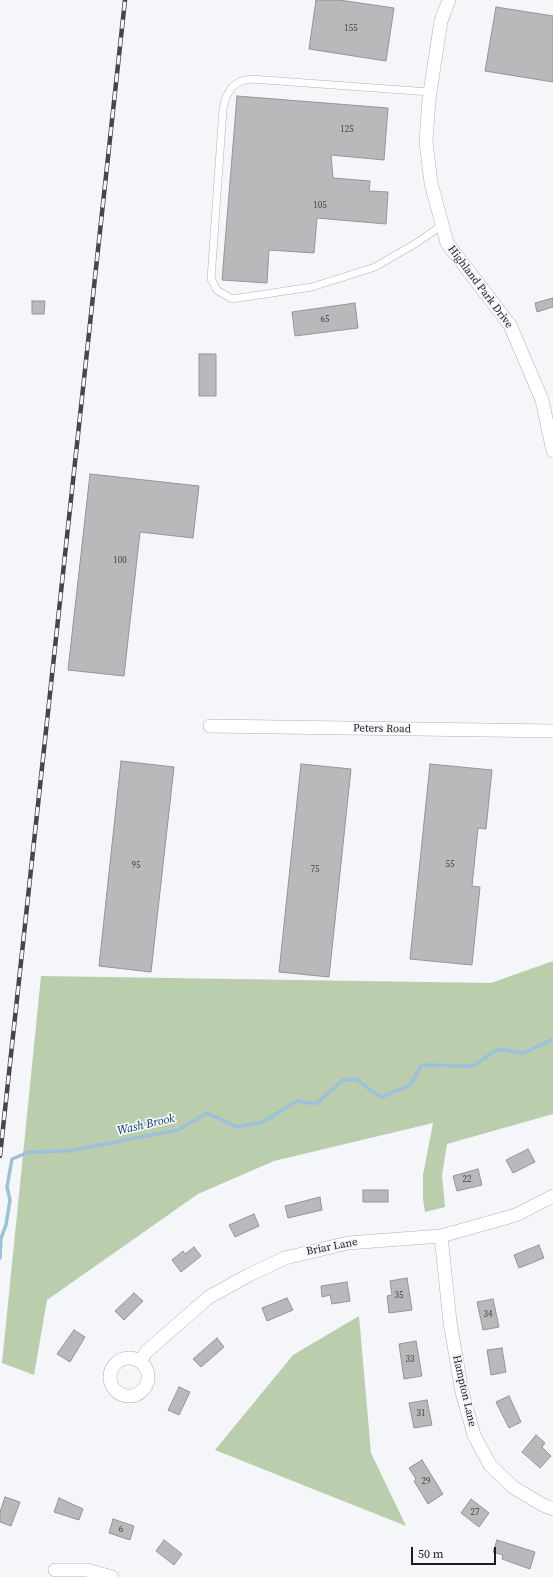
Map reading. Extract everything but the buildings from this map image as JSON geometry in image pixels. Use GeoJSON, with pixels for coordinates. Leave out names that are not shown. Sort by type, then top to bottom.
{"type":"FeatureCollection","features":[{"type":"Feature","properties":{"kind":"street","name":"Highland Park Drive"},"geometry":{"type":"LineString","coordinates":[[450,0],[441,21],[430,92],[426,142],[431,183],[447,243],[510,325],[542,400],[553,451]]}},
{"type":"Feature","properties":{"kind":"street","name":"Peters Road"},"geometry":{"type":"LineString","coordinates":[[210,726],[553,731]]}},
{"type":"Feature","properties":{"kind":"street","name":"Briar Lane"},"geometry":{"type":"LineString","coordinates":[[140,1362],[146,1352],[209,1297],[249,1275],[285,1258],[348,1243],[441,1236],[516,1215],[553,1196]]}},
{"type":"Feature","properties":{"kind":"street","name":"Hampton Lane"},"geometry":{"type":"LineString","coordinates":[[441,1236],[451,1329],[462,1392],[474,1435],[490,1465],[513,1487],[541,1504],[553,1509]]}},
{"type":"Feature","properties":{"kind":"street"},"geometry":{"type":"LineString","coordinates":[[55,1570],[87,1570],[112,1577]]}},
{"type":"Feature","properties":{"kind":"lane"},"geometry":{"type":"LineString","coordinates":[[430,92],[251,79],[240,81],[232,87],[224,102],[211,279],[217,290],[232,299],[312,287],[375,267],[418,242],[442,225]]}},
{"type":"Feature","properties":{"kind":"green space"},"geometry":{"type":"Polygon","coordinates":[[[553,961],[553,1114],[447,1144],[442,1175],[445,1207],[425,1212],[423,1199],[423,1175],[433,1123],[274,1161],[198,1194],[47,1300],[34,1375],[2,1363],[41,976],[491,983],[553,961]]]}},
{"type":"Feature","properties":{"kind":"green space"},"geometry":{"type":"Polygon","coordinates":[[[359,1316],[371,1453],[406,1526],[215,1450],[293,1355],[359,1316]]]}},
{"type":"Feature","properties":{"kind":"waterway","name":"Wash Brook"},"geometry":{"type":"LineString","coordinates":[[0,1258],[1,1238],[6,1225],[10,1200],[7,1187],[12,1159],[29,1152],[68,1151],[178,1130],[207,1113],[237,1127],[263,1122],[297,1101],[316,1104],[343,1080],[357,1079],[370,1090],[382,1097],[410,1085],[422,1065],[473,1066],[498,1049],[524,1053],[553,1039]]}},
{"type":"Feature","properties":{"kind":"railway"},"geometry":{"type":"LineString","coordinates":[[0,1156],[125,0]]}}]}
